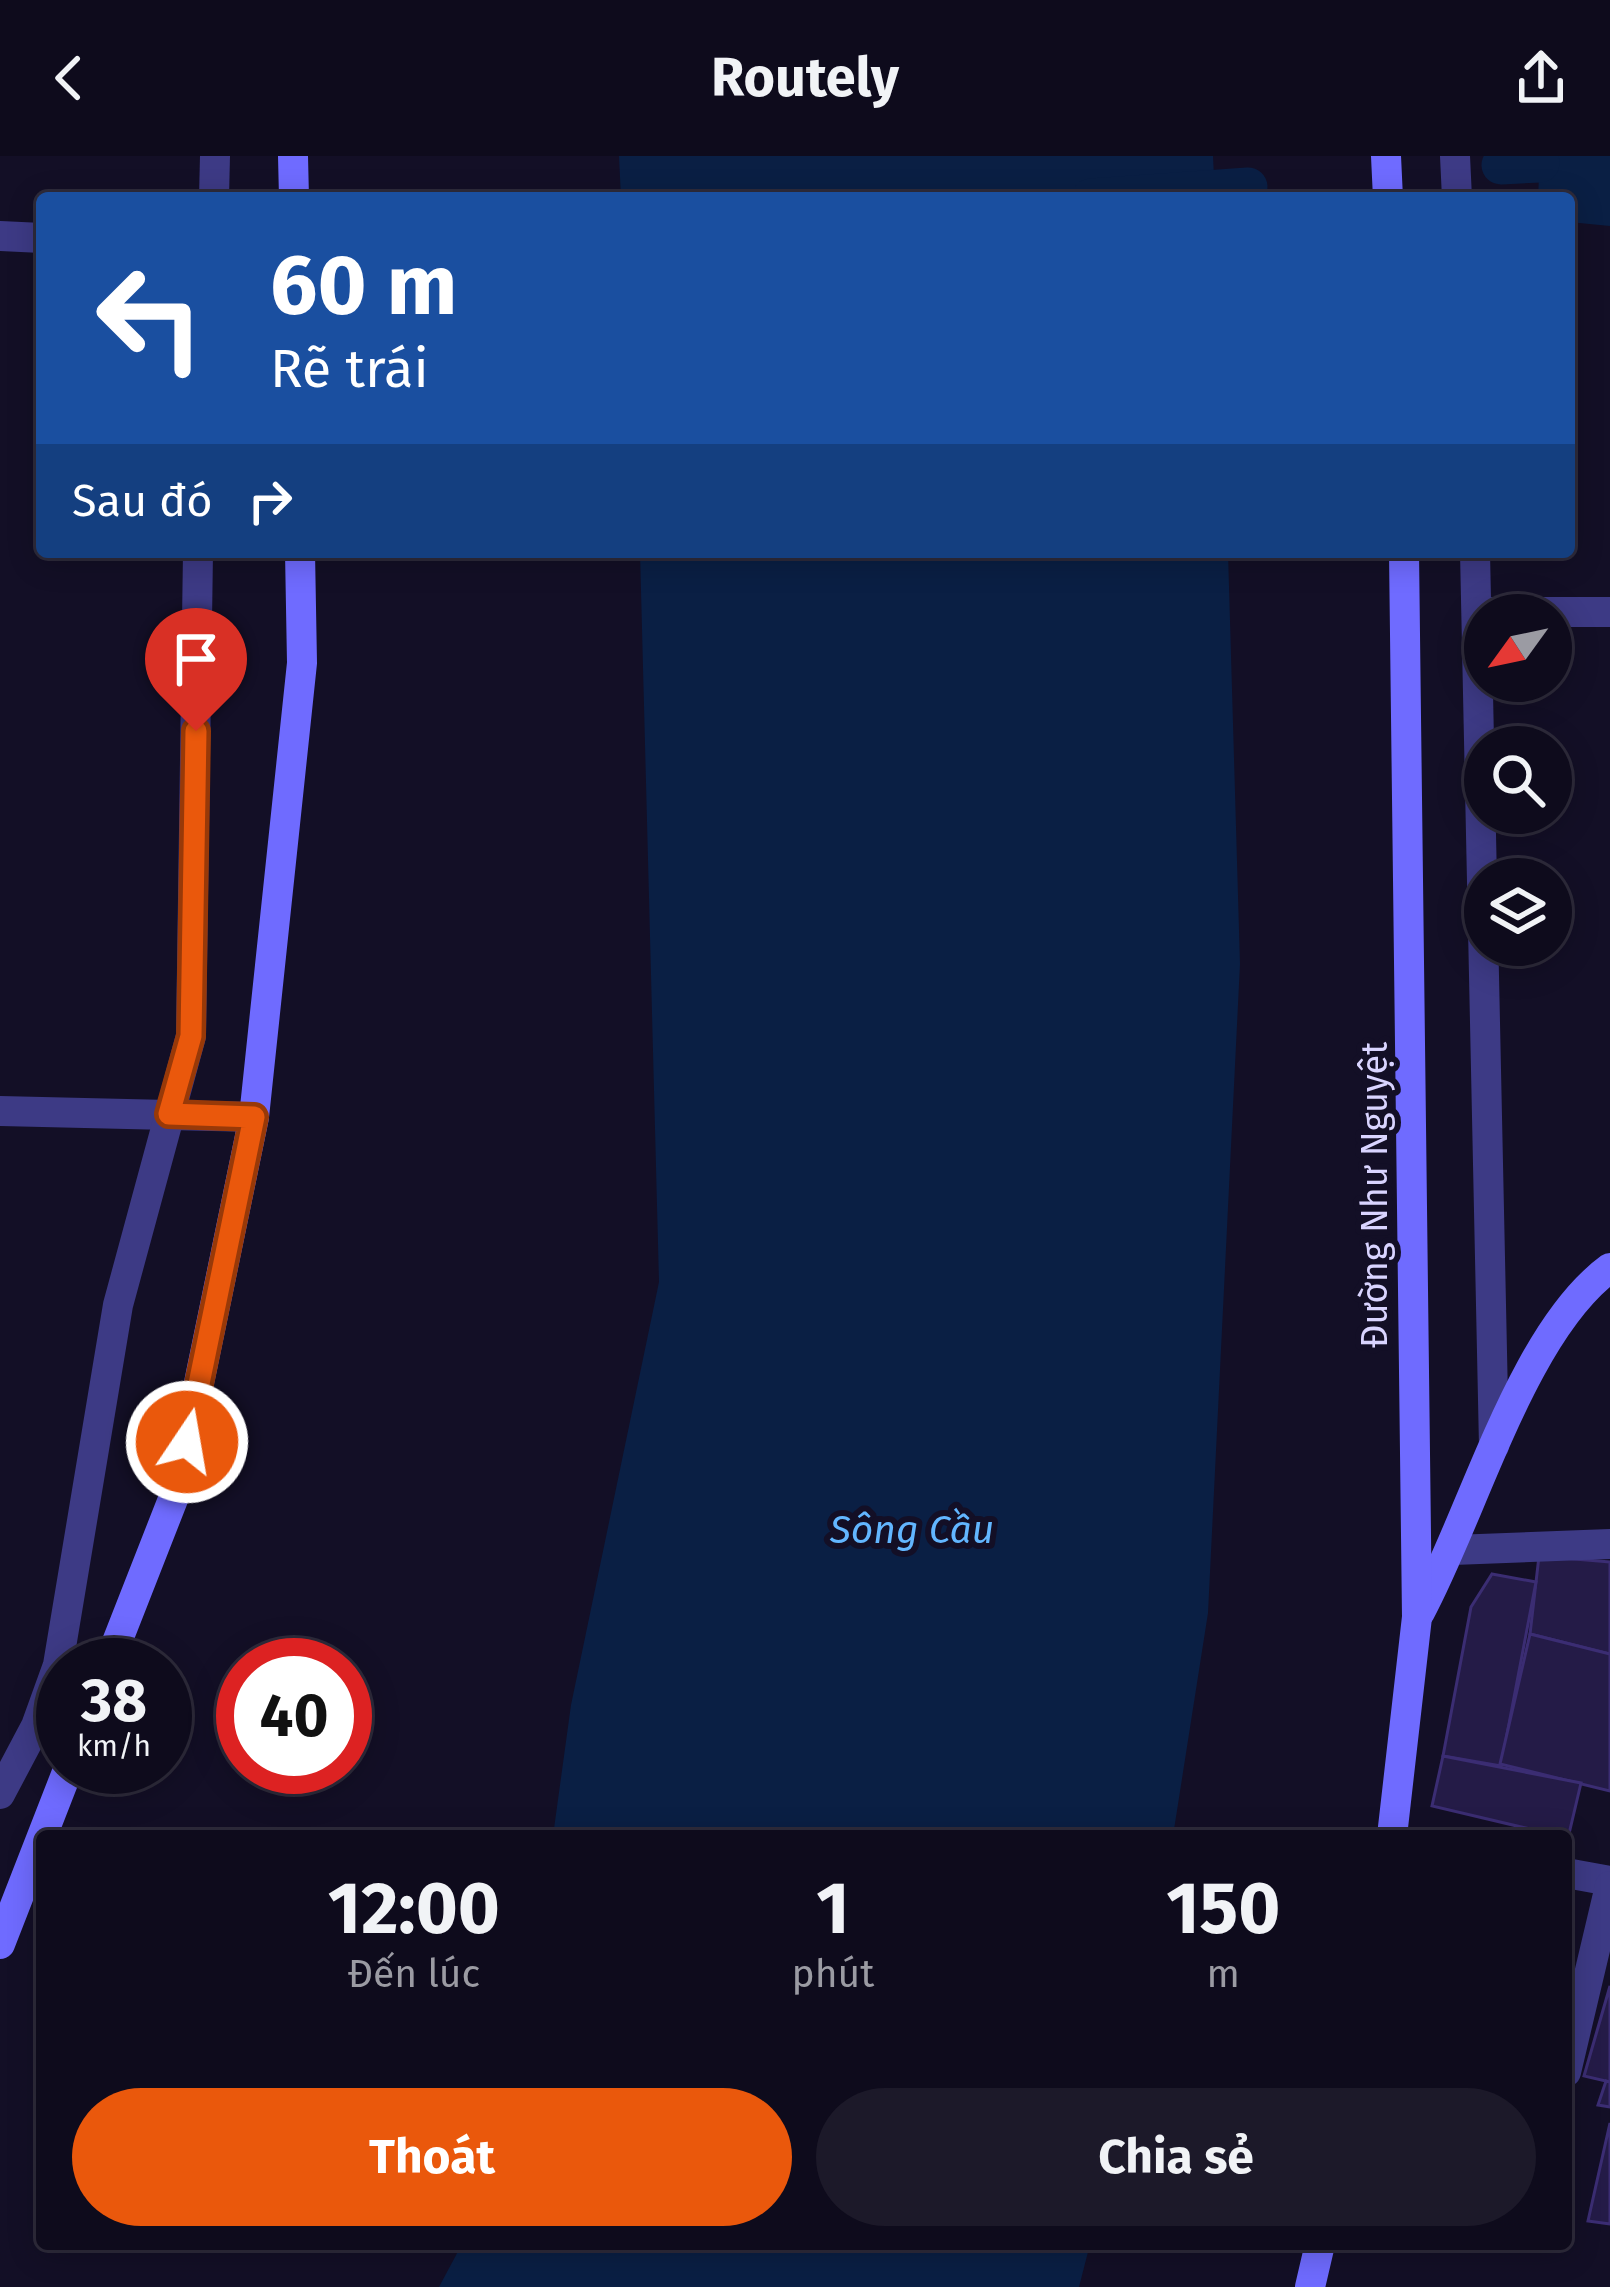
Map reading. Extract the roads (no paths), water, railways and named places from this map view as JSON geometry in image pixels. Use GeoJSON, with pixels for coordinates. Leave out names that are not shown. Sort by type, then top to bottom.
{"type":"FeatureCollection","features":[{"type":"Feature","properties":{"kind":"street"},"geometry":{"type":"LineString","coordinates":[[214,192],[215,156]]}},
{"type":"Feature","properties":{"kind":"street"},"geometry":{"type":"LineString","coordinates":[[293,156],[294,192]]}},
{"type":"Feature","properties":{"kind":"street"},"geometry":{"type":"LineString","coordinates":[[1386,156],[1388,192]]}},
{"type":"Feature","properties":{"kind":"street"},"geometry":{"type":"LineString","coordinates":[[1455,156],[1457,192]]}},
{"type":"Feature","properties":{"kind":"street"},"geometry":{"type":"LineString","coordinates":[[0,236],[36,238]]}},
{"type":"Feature","properties":{"kind":"street"},"geometry":{"type":"LineString","coordinates":[[0,1794],[36,1726],[58,1665],[118,1305],[191,1036],[198,558]]}},
{"type":"Feature","properties":{"kind":"street"},"geometry":{"type":"LineString","coordinates":[[119,1638],[177,1489],[254,1117],[302,663],[300,558]]}},
{"type":"Feature","properties":{"kind":"street","name":"Đường Như Nguyệt"},"geometry":{"type":"LineString","coordinates":[[1393,1830],[1418,1617],[1404,558]]}},
{"type":"Feature","properties":{"kind":"street"},"geometry":{"type":"LineString","coordinates":[[1475,558],[1476,594]]}},
{"type":"Feature","properties":{"kind":"street"},"geometry":{"type":"LineString","coordinates":[[1572,612],[1610,612]]}},
{"type":"Feature","properties":{"kind":"street"},"geometry":{"type":"LineString","coordinates":[[1479,702],[1494,1446]]}},
{"type":"Feature","properties":{"kind":"street"},"geometry":{"type":"LineString","coordinates":[[0,1111],[254,1117]]}},
{"type":"Feature","properties":{"kind":"street"},"geometry":{"type":"LineString","coordinates":[[1418,1617],[1453,1550],[1494,1446],[1563,1315],[1610,1268]]}},
{"type":"Feature","properties":{"kind":"street"},"geometry":{"type":"LineString","coordinates":[[1453,1550],[1610,1544]]}},
{"type":"Feature","properties":{"kind":"street"},"geometry":{"type":"LineString","coordinates":[[44,1830],[58,1794]]}},
{"type":"Feature","properties":{"kind":"street"},"geometry":{"type":"LineString","coordinates":[[0,1944],[36,1852]]}},
{"type":"Feature","properties":{"kind":"street"},"geometry":{"type":"LineString","coordinates":[[1572,1874],[1610,1883],[1572,2046]]}},
{"type":"Feature","properties":{"kind":"street"},"geometry":{"type":"LineString","coordinates":[[1310,2287],[1319,2250]]}},
{"type":"Feature","properties":{"kind":"water"},"geometry":{"type":"Polygon","coordinates":[[[619,156],[1213,156],[1215,192],[621,192],[619,156]]]}},
{"type":"Feature","properties":{"kind":"water"},"geometry":{"type":"Polygon","coordinates":[[[1540,156],[1610,156],[1610,226],[1575,223],[1575,192],[1538,192],[1540,156]]]}},
{"type":"Feature","properties":{"kind":"water","name":"Sông Cầu"},"geometry":{"type":"Polygon","coordinates":[[[640,558],[1228,558],[1240,964],[1208,1613],[1174,1830],[554,1830],[571,1705],[659,1282],[640,558]]]}},
{"type":"Feature","properties":{"kind":"water"},"geometry":{"type":"Polygon","coordinates":[[[459,2250],[1088,2250],[1079,2287],[439,2287],[459,2250]]]}},
{"type":"Feature","properties":{"kind":"waterway"},"geometry":{"type":"LineString","coordinates":[[1501,165],[1540,163]]}},
{"type":"Feature","properties":{"kind":"waterway"},"geometry":{"type":"LineString","coordinates":[[1177,192],[1248,187]]}}]}
